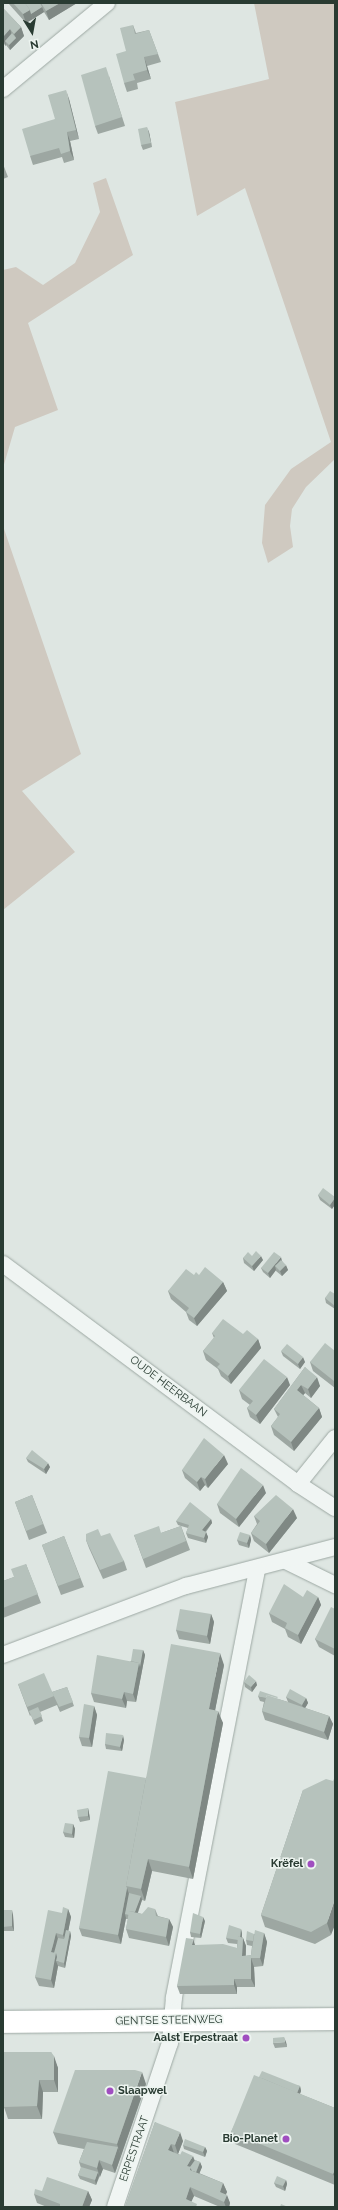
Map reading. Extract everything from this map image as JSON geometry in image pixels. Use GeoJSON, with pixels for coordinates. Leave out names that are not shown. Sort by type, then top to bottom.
{"type":"FeatureCollection","features":[{"type":"Feature","properties":{"kind":"main road","name":"GENTSE STEENWEG"},"geometry":{"type":"LineString","coordinates":[[3,2022],[173,2022],[335,2019]]}},
{"type":"Feature","properties":{"kind":"street"},"geometry":{"type":"LineString","coordinates":[[3,89],[107,3]]}},
{"type":"Feature","properties":{"kind":"street","name":"OUDE HEERBAAN"},"geometry":{"type":"LineString","coordinates":[[3,1264],[298,1484],[335,1508]]}},
{"type":"Feature","properties":{"kind":"street"},"geometry":{"type":"LineString","coordinates":[[298,1484],[335,1438]]}},
{"type":"Feature","properties":{"kind":"street"},"geometry":{"type":"LineString","coordinates":[[3,1655],[179,1589],[335,1547]]}},
{"type":"Feature","properties":{"kind":"street"},"geometry":{"type":"LineString","coordinates":[[286,1561],[335,1585]]}},
{"type":"Feature","properties":{"kind":"street","name":"ERPESTRAAT"},"geometry":{"type":"LineString","coordinates":[[115,2207],[170,2042],[173,2022],[174,1997],[257,1569]]}},
{"type":"Feature","properties":{"kind":"shaded area"},"geometry":{"type":"Polygon","coordinates":[[[254,3],[335,3],[335,459],[306,487],[292,509],[290,526],[293,547],[268,563],[262,543],[265,505],[291,469],[331,442],[245,188],[197,216],[175,102],[269,79],[254,3]]]}},
{"type":"Feature","properties":{"kind":"shaded area"},"geometry":{"type":"Polygon","coordinates":[[[106,178],[133,255],[28,323],[58,410],[15,427],[3,468],[3,270],[16,267],[43,285],[75,263],[100,212],[93,183],[106,178]]]}},
{"type":"Feature","properties":{"kind":"shaded area"},"geometry":{"type":"Polygon","coordinates":[[[3,526],[81,754],[22,791],[75,852],[3,910],[3,526]]]}},
{"type":"Feature","properties":{"kind":"building"},"geometry":{"type":"Polygon","coordinates":[[[13,3],[25,3],[30,10],[23,14],[13,3]]]}},
{"type":"Feature","properties":{"kind":"building"},"geometry":{"type":"Polygon","coordinates":[[[25,3],[40,3],[42,7],[31,14],[25,3]]]}},
{"type":"Feature","properties":{"kind":"building"},"geometry":{"type":"Polygon","coordinates":[[[41,3],[60,3],[46,11],[41,3]]]}},
{"type":"Feature","properties":{"kind":"building"},"geometry":{"type":"Polygon","coordinates":[[[3,8],[21,27],[14,34],[10,29],[3,37],[3,8]]]}},
{"type":"Feature","properties":{"kind":"building"},"geometry":{"type":"Polygon","coordinates":[[[133,25],[135,34],[149,30],[158,54],[144,57],[147,70],[133,74],[135,80],[124,83],[116,54],[126,51],[120,28],[133,25]]]}},
{"type":"Feature","properties":{"kind":"building"},"geometry":{"type":"Polygon","coordinates":[[[12,33],[16,38],[9,45],[5,41],[12,33]]]}},
{"type":"Feature","properties":{"kind":"building"},"geometry":{"type":"Polygon","coordinates":[[[106,67],[122,117],[95,126],[81,75],[106,67]]]}},
{"type":"Feature","properties":{"kind":"building"},"geometry":{"type":"Polygon","coordinates":[[[66,90],[76,130],[67,132],[70,151],[61,154],[59,148],[30,156],[22,129],[55,119],[48,95],[66,90]]]}},
{"type":"Feature","properties":{"kind":"building"},"geometry":{"type":"Polygon","coordinates":[[[147,127],[151,143],[141,145],[138,129],[147,127]]]}},
{"type":"Feature","properties":{"kind":"building"},"geometry":{"type":"Polygon","coordinates":[[[323,1188],[335,1197],[330,1205],[318,1195],[323,1188]]]}},
{"type":"Feature","properties":{"kind":"building"},"geometry":{"type":"Polygon","coordinates":[[[256,1251],[261,1256],[252,1266],[243,1258],[248,1252],[252,1256],[256,1251]]]}},
{"type":"Feature","properties":{"kind":"building"},"geometry":{"type":"Polygon","coordinates":[[[274,1252],[281,1257],[268,1273],[261,1268],[274,1252]]]}},
{"type":"Feature","properties":{"kind":"building"},"geometry":{"type":"Polygon","coordinates":[[[281,1260],[286,1265],[280,1271],[275,1266],[281,1260]]]}},
{"type":"Feature","properties":{"kind":"building"},"geometry":{"type":"Polygon","coordinates":[[[205,1267],[223,1282],[194,1318],[186,1312],[189,1308],[168,1291],[186,1269],[194,1275],[196,1272],[199,1275],[205,1267]]]}},
{"type":"Feature","properties":{"kind":"building"},"geometry":{"type":"Polygon","coordinates":[[[330,1291],[335,1294],[335,1306],[325,1298],[330,1291]]]}},
{"type":"Feature","properties":{"kind":"building"},"geometry":{"type":"Polygon","coordinates":[[[223,1319],[243,1334],[247,1330],[258,1339],[228,1376],[217,1367],[220,1364],[203,1351],[215,1336],[212,1333],[223,1319]]]}},
{"type":"Feature","properties":{"kind":"building"},"geometry":{"type":"Polygon","coordinates":[[[325,1343],[335,1351],[334,1381],[310,1362],[325,1343]]]}},
{"type":"Feature","properties":{"kind":"building"},"geometry":{"type":"Polygon","coordinates":[[[287,1344],[303,1357],[298,1364],[281,1351],[287,1344]]]}},
{"type":"Feature","properties":{"kind":"building"},"geometry":{"type":"Polygon","coordinates":[[[264,1359],[287,1377],[256,1415],[247,1408],[253,1401],[239,1390],[264,1359]]]}},
{"type":"Feature","properties":{"kind":"building"},"geometry":{"type":"Polygon","coordinates":[[[305,1367],[317,1377],[308,1389],[301,1385],[297,1390],[319,1408],[291,1442],[271,1426],[280,1414],[274,1409],[305,1367]]]}},
{"type":"Feature","properties":{"kind":"building"},"geometry":{"type":"Polygon","coordinates":[[[204,1438],[224,1455],[205,1479],[201,1477],[197,1482],[182,1470],[204,1438]]]}},
{"type":"Feature","properties":{"kind":"building"},"geometry":{"type":"Polygon","coordinates":[[[32,1450],[48,1463],[44,1469],[26,1458],[32,1450]]]}},
{"type":"Feature","properties":{"kind":"building"},"geometry":{"type":"Polygon","coordinates":[[[241,1468],[263,1485],[236,1519],[217,1504],[241,1468]]]}},
{"type":"Feature","properties":{"kind":"building"},"geometry":{"type":"Polygon","coordinates":[[[32,1495],[43,1524],[26,1531],[15,1502],[32,1495]]]}},
{"type":"Feature","properties":{"kind":"building"},"geometry":{"type":"Polygon","coordinates":[[[276,1495],[293,1509],[266,1544],[251,1533],[260,1521],[254,1516],[276,1495]]]}},
{"type":"Feature","properties":{"kind":"building"},"geometry":{"type":"Polygon","coordinates":[[[190,1502],[211,1519],[202,1530],[206,1532],[204,1538],[186,1533],[189,1525],[176,1521],[190,1502]]]}},
{"type":"Feature","properties":{"kind":"building"},"geometry":{"type":"Polygon","coordinates":[[[159,1526],[161,1533],[181,1526],[186,1541],[143,1559],[134,1535],[159,1526]]]}},
{"type":"Feature","properties":{"kind":"building"},"geometry":{"type":"Polygon","coordinates":[[[98,1529],[101,1536],[110,1533],[124,1561],[100,1570],[86,1540],[86,1534],[98,1529]]]}},
{"type":"Feature","properties":{"kind":"building"},"geometry":{"type":"Polygon","coordinates":[[[240,1532],[250,1535],[247,1543],[237,1540],[240,1532]]]}},
{"type":"Feature","properties":{"kind":"building"},"geometry":{"type":"Polygon","coordinates":[[[64,1536],[80,1578],[58,1586],[42,1545],[64,1536]]]}},
{"type":"Feature","properties":{"kind":"building"},"geometry":{"type":"Polygon","coordinates":[[[26,1564],[38,1594],[3,1608],[3,1581],[14,1577],[11,1569],[26,1564]]]}},
{"type":"Feature","properties":{"kind":"building"},"geometry":{"type":"Polygon","coordinates":[[[284,1584],[303,1597],[307,1590],[318,1597],[298,1635],[285,1628],[287,1623],[269,1613],[284,1584]]]}},
{"type":"Feature","properties":{"kind":"building"},"geometry":{"type":"Polygon","coordinates":[[[331,1607],[335,1609],[335,1649],[315,1639],[331,1607]]]}},
{"type":"Feature","properties":{"kind":"building"},"geometry":{"type":"Polygon","coordinates":[[[180,1609],[211,1614],[207,1636],[176,1630],[180,1609]]]}},
{"type":"Feature","properties":{"kind":"building"},"geometry":{"type":"Polygon","coordinates":[[[171,1644],[220,1653],[209,1709],[218,1711],[189,1867],[148,1859],[141,1889],[126,1886],[171,1644]]]}},
{"type":"Feature","properties":{"kind":"building"},"geometry":{"type":"Polygon","coordinates":[[[133,1649],[143,1650],[140,1667],[139,1663],[131,1661],[133,1649]]]}},
{"type":"Feature","properties":{"kind":"building"},"geometry":{"type":"Polygon","coordinates":[[[97,1655],[139,1663],[133,1694],[124,1692],[122,1699],[91,1693],[97,1655]]]}},
{"type":"Feature","properties":{"kind":"building"},"geometry":{"type":"Polygon","coordinates":[[[44,1673],[54,1696],[27,1707],[18,1684],[44,1673]]]}},
{"type":"Feature","properties":{"kind":"building"},"geometry":{"type":"Polygon","coordinates":[[[249,1675],[256,1681],[251,1687],[244,1682],[249,1675]]]}},
{"type":"Feature","properties":{"kind":"building"},"geometry":{"type":"Polygon","coordinates":[[[67,1687],[73,1702],[59,1707],[52,1692],[67,1687]]]}},
{"type":"Feature","properties":{"kind":"building"},"geometry":{"type":"Polygon","coordinates":[[[290,1689],[306,1698],[302,1705],[286,1697],[290,1689]]]}},
{"type":"Feature","properties":{"kind":"building"},"geometry":{"type":"Polygon","coordinates":[[[260,1691],[278,1697],[267,1695],[266,1698],[258,1696],[260,1691]]]}},
{"type":"Feature","properties":{"kind":"building"},"geometry":{"type":"Polygon","coordinates":[[[267,1695],[329,1716],[324,1732],[262,1711],[267,1695]]]}},
{"type":"Feature","properties":{"kind":"building"},"geometry":{"type":"Polygon","coordinates":[[[84,1704],[94,1706],[89,1738],[79,1737],[84,1704]]]}},
{"type":"Feature","properties":{"kind":"building"},"geometry":{"type":"Polygon","coordinates":[[[38,1707],[42,1716],[33,1720],[29,1711],[38,1707]]]}},
{"type":"Feature","properties":{"kind":"building"},"geometry":{"type":"Polygon","coordinates":[[[106,1733],[123,1735],[120,1747],[105,1744],[106,1733]]]}},
{"type":"Feature","properties":{"kind":"building"},"geometry":{"type":"Polygon","coordinates":[[[108,1771],[146,1778],[118,1935],[79,1928],[108,1771]]]}},
{"type":"Feature","properties":{"kind":"building","name":"Krëfel"},"geometry":{"type":"Polygon","coordinates":[[[335,1777],[335,1899],[327,1923],[311,1932],[261,1915],[303,1790],[326,1779],[333,1781],[335,1777]]]}},
{"type":"Feature","properties":{"kind":"building"},"geometry":{"type":"Polygon","coordinates":[[[88,1808],[88,1816],[78,1817],[77,1810],[88,1808]]]}},
{"type":"Feature","properties":{"kind":"building"},"geometry":{"type":"Polygon","coordinates":[[[65,1823],[73,1824],[72,1834],[63,1832],[65,1823]]]}},
{"type":"Feature","properties":{"kind":"building"},"geometry":{"type":"Polygon","coordinates":[[[129,1893],[141,1896],[135,1912],[129,1911],[129,1915],[125,1914],[129,1893]]]}},
{"type":"Feature","properties":{"kind":"building"},"geometry":{"type":"Polygon","coordinates":[[[63,1907],[68,1909],[63,1935],[56,1933],[51,1952],[56,1953],[51,1980],[35,1977],[48,1910],[62,1913],[63,1907]]]}},
{"type":"Feature","properties":{"kind":"building"},"geometry":{"type":"Polygon","coordinates":[[[148,1907],[155,1909],[156,1916],[169,1919],[166,1937],[126,1929],[129,1911],[142,1914],[148,1907]]]}},
{"type":"Feature","properties":{"kind":"building"},"geometry":{"type":"Polygon","coordinates":[[[3,1910],[12,1910],[12,1926],[3,1927],[3,1910]]]}},
{"type":"Feature","properties":{"kind":"building"},"geometry":{"type":"Polygon","coordinates":[[[193,1913],[203,1917],[200,1934],[190,1932],[193,1913]]]}},
{"type":"Feature","properties":{"kind":"building"},"geometry":{"type":"Polygon","coordinates":[[[229,1925],[241,1929],[238,1940],[226,1938],[229,1925]]]}},
{"type":"Feature","properties":{"kind":"building"},"geometry":{"type":"Polygon","coordinates":[[[66,1930],[70,1931],[64,1963],[56,1961],[56,1953],[54,1953],[58,1938],[64,1939],[66,1930]]]}},
{"type":"Feature","properties":{"kind":"building"},"geometry":{"type":"Polygon","coordinates":[[[255,1930],[264,1933],[260,1958],[251,1958],[251,1979],[234,1979],[234,1985],[177,1986],[186,1938],[193,1939],[192,1945],[223,1944],[237,1948],[238,1936],[243,1938],[242,1956],[251,1955],[255,1930]]]}},
{"type":"Feature","properties":{"kind":"building"},"geometry":{"type":"Polygon","coordinates":[[[247,1931],[254,1934],[253,1941],[246,1940],[247,1931]]]}},
{"type":"Feature","properties":{"kind":"building"},"geometry":{"type":"Polygon","coordinates":[[[284,2037],[285,2042],[273,2043],[273,2038],[284,2037]]]}},
{"type":"Feature","properties":{"kind":"building"},"geometry":{"type":"Polygon","coordinates":[[[3,2052],[51,2052],[54,2056],[54,2080],[39,2080],[37,2106],[4,2107],[3,2052]]]}},
{"type":"Feature","properties":{"kind":"building"},"geometry":{"type":"Polygon","coordinates":[[[75,2070],[135,2070],[142,2072],[117,2144],[53,2132],[75,2070]]]}},
{"type":"Feature","properties":{"kind":"building"},"geometry":{"type":"Polygon","coordinates":[[[262,2071],[300,2086],[297,2093],[259,2077],[262,2071]]]}},
{"type":"Feature","properties":{"kind":"building","name":"Bio-Planet"},"geometry":{"type":"Polygon","coordinates":[[[254,2075],[335,2108],[335,2170],[333,2174],[231,2132],[254,2075]]]}},
{"type":"Feature","properties":{"kind":"building"},"geometry":{"type":"Polygon","coordinates":[[[155,2122],[180,2132],[175,2145],[171,2144],[168,2150],[180,2155],[182,2151],[193,2156],[187,2166],[191,2167],[190,2170],[223,2183],[220,2192],[227,2195],[224,2202],[190,2187],[186,2199],[197,2204],[196,2207],[125,2207],[155,2122]]]}},
{"type":"Feature","properties":{"kind":"building"},"geometry":{"type":"Polygon","coordinates":[[[185,2139],[205,2147],[203,2152],[183,2145],[185,2139]]]}},
{"type":"Feature","properties":{"kind":"building"},"geometry":{"type":"Polygon","coordinates":[[[87,2142],[118,2147],[112,2165],[99,2160],[97,2168],[79,2162],[87,2142]]]}},
{"type":"Feature","properties":{"kind":"building"},"geometry":{"type":"Polygon","coordinates":[[[195,2160],[200,2162],[196,2172],[192,2171],[190,2167],[195,2160]]]}},
{"type":"Feature","properties":{"kind":"building"},"geometry":{"type":"Polygon","coordinates":[[[81,2167],[98,2172],[95,2180],[78,2175],[81,2167]]]}},
{"type":"Feature","properties":{"kind":"building"},"geometry":{"type":"Polygon","coordinates":[[[277,2176],[286,2180],[283,2186],[274,2183],[277,2176]]]}},
{"type":"Feature","properties":{"kind":"building"},"geometry":{"type":"Polygon","coordinates":[[[47,2177],[88,2191],[82,2207],[60,2207],[60,2204],[34,2194],[35,2189],[42,2191],[47,2177]]]}},
{"type":"Feature","properties":{"kind":"building"},"geometry":{"type":"Polygon","coordinates":[[[281,2204],[288,2207],[280,2207],[281,2204]]]}},
{"type":"Feature","properties":{"kind":"place","name":"Krëfel"},"geometry":{"type":"Point","coordinates":[311,1864]}},
{"type":"Feature","properties":{"kind":"place","name":"Aalst Erpestraat"},"geometry":{"type":"Point","coordinates":[246,2038]}},
{"type":"Feature","properties":{"kind":"place","name":"Slaapwel"},"geometry":{"type":"Point","coordinates":[110,2091]}},
{"type":"Feature","properties":{"kind":"place","name":"Bio-Planet"},"geometry":{"type":"Point","coordinates":[286,2139]}}]}
